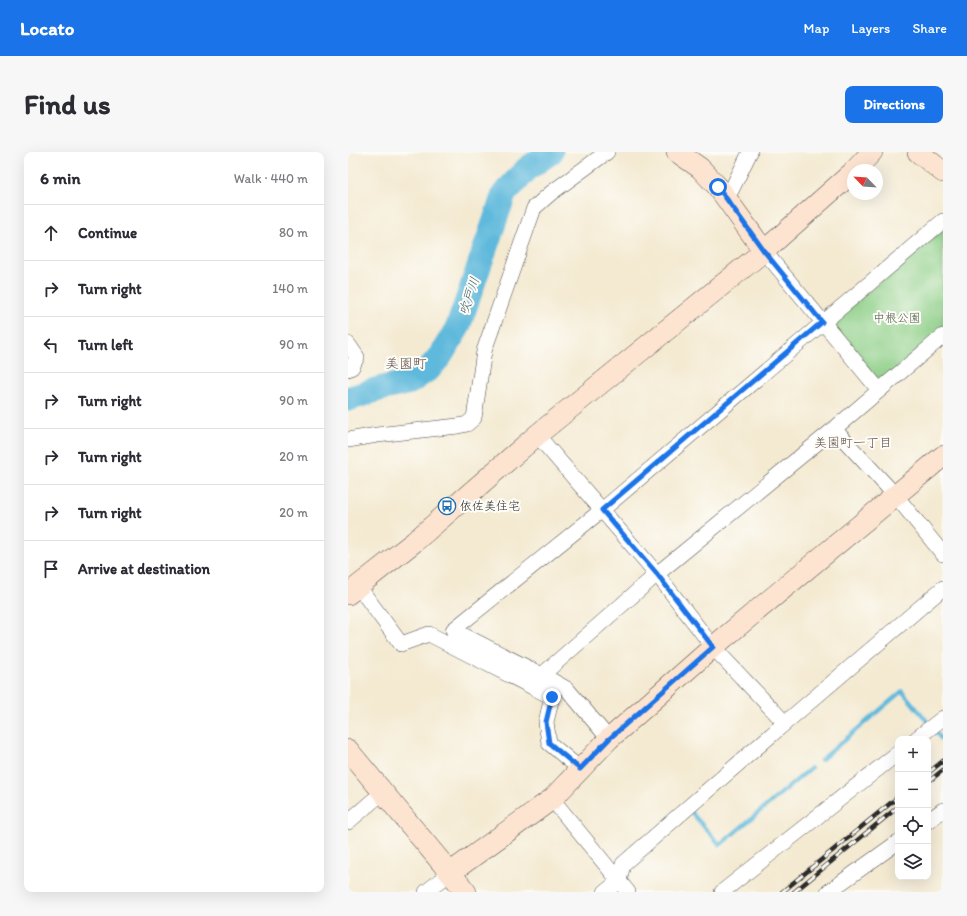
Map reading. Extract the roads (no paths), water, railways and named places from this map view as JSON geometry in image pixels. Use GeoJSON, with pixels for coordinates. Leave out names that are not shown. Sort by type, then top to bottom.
{"type":"FeatureCollection","features":[{"type":"Feature","properties":{"kind":"street"},"geometry":{"type":"LineString","coordinates":[[348,440],[377,435],[458,426],[467,424],[474,418],[484,351],[534,208],[551,193],[607,152]]}},
{"type":"Feature","properties":{"kind":"street"},"geometry":{"type":"LineString","coordinates":[[677,152],[700,168],[718,187],[764,251],[879,390]]}},
{"type":"Feature","properties":{"kind":"street"},"geometry":{"type":"LineString","coordinates":[[727,199],[750,152]]}},
{"type":"Feature","properties":{"kind":"street"},"geometry":{"type":"LineString","coordinates":[[861,164],[872,152]]}},
{"type":"Feature","properties":{"kind":"street"},"geometry":{"type":"LineString","coordinates":[[918,152],[943,172]]}},
{"type":"Feature","properties":{"kind":"street"},"geometry":{"type":"LineString","coordinates":[[580,769],[549,743],[546,722],[552,697],[429,634],[401,644],[353,590],[414,542],[537,435],[764,251],[847,177]]}},
{"type":"Feature","properties":{"kind":"street"},"geometry":{"type":"LineString","coordinates":[[609,739],[567,689],[542,674],[453,630],[602,510],[822,322],[943,222]]}},
{"type":"Feature","properties":{"kind":"street"},"geometry":{"type":"LineString","coordinates":[[542,674],[657,574],[834,429],[943,336]]}},
{"type":"Feature","properties":{"kind":"street"},"geometry":{"type":"LineString","coordinates":[[348,344],[357,357],[352,367],[348,369]]}},
{"type":"Feature","properties":{"kind":"street"},"geometry":{"type":"LineString","coordinates":[[834,429],[896,496],[943,554]]}},
{"type":"Feature","properties":{"kind":"street"},"geometry":{"type":"LineString","coordinates":[[537,435],[657,574],[713,647],[785,723]]}},
{"type":"Feature","properties":{"kind":"street"},"geometry":{"type":"LineString","coordinates":[[426,892],[552,799],[609,739],[713,647],[943,456]]}},
{"type":"Feature","properties":{"kind":"street"},"geometry":{"type":"LineString","coordinates":[[623,886],[623,864],[943,588]]}},
{"type":"Feature","properties":{"kind":"street"},"geometry":{"type":"LineString","coordinates":[[920,736],[943,718]]}},
{"type":"Feature","properties":{"kind":"street"},"geometry":{"type":"LineString","coordinates":[[348,750],[466,892]]}},
{"type":"Feature","properties":{"kind":"street"},"geometry":{"type":"LineString","coordinates":[[722,892],[895,755]]}},
{"type":"Feature","properties":{"kind":"street"},"geometry":{"type":"LineString","coordinates":[[348,822],[383,792]]}},
{"type":"Feature","properties":{"kind":"street"},"geometry":{"type":"LineString","coordinates":[[552,799],[623,886]]}},
{"type":"Feature","properties":{"kind":"street"},"geometry":{"type":"LineString","coordinates":[[931,819],[943,810]]}},
{"type":"Feature","properties":{"kind":"street"},"geometry":{"type":"LineString","coordinates":[[828,892],[895,844]]}},
{"type":"Feature","properties":{"kind":"street"},"geometry":{"type":"LineString","coordinates":[[605,892],[623,886]]}},
{"type":"Feature","properties":{"kind":"waterway","name":"吹戸川"},"geometry":{"type":"LineString","coordinates":[[348,399],[379,389],[410,382],[429,369],[441,355],[458,327],[504,194],[527,169],[551,152]]}},
{"type":"Feature","properties":{"kind":"waterway"},"geometry":{"type":"LineString","coordinates":[[821,760],[902,691],[927,721]]}},
{"type":"Feature","properties":{"kind":"waterway"},"geometry":{"type":"LineString","coordinates":[[934,730],[942,740]]}},
{"type":"Feature","properties":{"kind":"waterway"},"geometry":{"type":"LineString","coordinates":[[691,812],[720,845],[811,768]]}},
{"type":"Feature","properties":{"kind":"railway"},"geometry":{"type":"LineString","coordinates":[[929,772],[943,761]]}},
{"type":"Feature","properties":{"kind":"railway"},"geometry":{"type":"LineString","coordinates":[[931,780],[943,770]]}},
{"type":"Feature","properties":{"kind":"railway"},"geometry":{"type":"LineString","coordinates":[[782,892],[895,799]]}},
{"type":"Feature","properties":{"kind":"railway"},"geometry":{"type":"LineString","coordinates":[[794,892],[897,808]]}},
{"type":"Feature","properties":{"kind":"place","name":"依佐美住宅"},"geometry":{"type":"Point","coordinates":[447,506]}},
{"type":"Feature","properties":{"kind":"district","name":"美園町"},"geometry":{"type":"Point","coordinates":[406,363]}},
{"type":"Feature","properties":{"kind":"district","name":"美園町一丁目"},"geometry":{"type":"Point","coordinates":[853,442]}},
{"type":"Feature","properties":{"kind":"park label","name":"中根公園"},"geometry":{"type":"Point","coordinates":[897,318]}}]}
